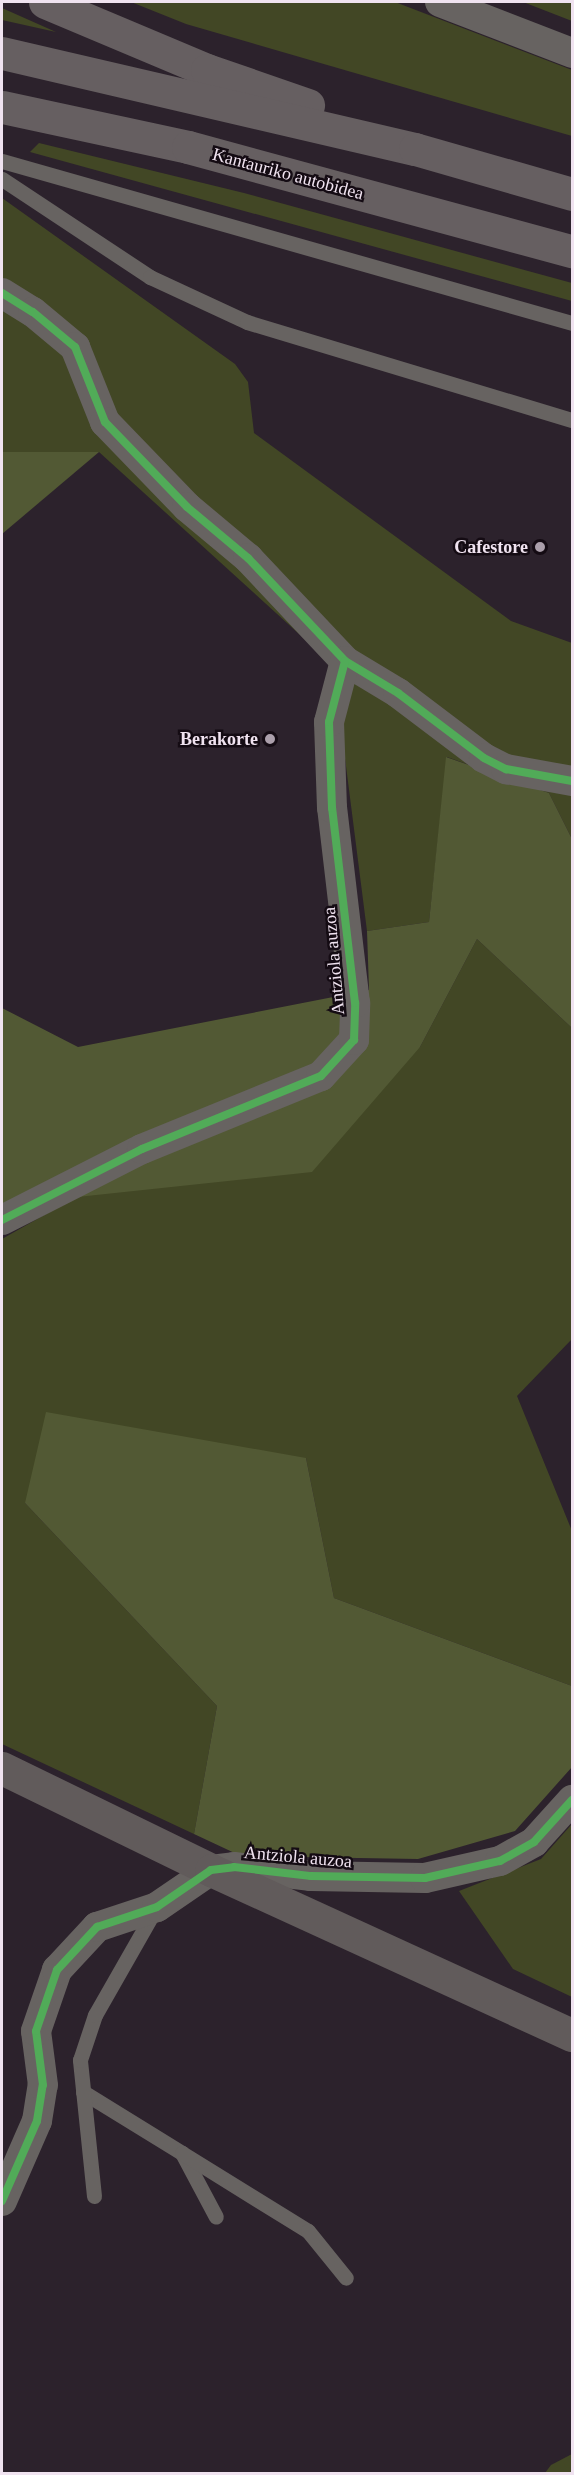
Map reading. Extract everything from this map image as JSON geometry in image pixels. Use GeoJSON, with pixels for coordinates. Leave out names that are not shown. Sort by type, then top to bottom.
{"type":"FeatureCollection","features":[{"type":"Feature","properties":{"kind":"highway"},"geometry":{"type":"LineString","coordinates":[[45,2],[207,70],[357,122],[414,149]]}},
{"type":"Feature","properties":{"kind":"highway"},"geometry":{"type":"LineString","coordinates":[[2,53],[414,149],[573,194]]}},
{"type":"Feature","properties":{"kind":"highway","name":"Kantauriko autobidea"},"geometry":{"type":"LineString","coordinates":[[2,107],[188,147],[573,251]]}},
{"type":"Feature","properties":{"kind":"main road"},"geometry":{"type":"LineString","coordinates":[[2,1768],[211,1870],[573,2035]]}},
{"type":"Feature","properties":{"kind":"street"},"geometry":{"type":"LineString","coordinates":[[440,2],[573,53]]}},
{"type":"Feature","properties":{"kind":"street"},"geometry":{"type":"LineString","coordinates":[[2,293],[33,312],[75,347],[105,422],[187,507],[248,558],[345,661],[398,693],[484,758],[506,769],[573,781]]}},
{"type":"Feature","properties":{"kind":"street","name":"Antziola auzoa"},"geometry":{"type":"LineString","coordinates":[[2,1220],[142,1149],[321,1076],[354,1040],[355,1003],[332,808],[329,722],[345,661]]}},
{"type":"Feature","properties":{"kind":"street","name":"Antziola auzoa"},"geometry":{"type":"LineString","coordinates":[[2,2201],[37,2121],[43,2085],[36,2031],[57,1970],[98,1927],[157,1906],[211,1870],[234,1867],[311,1876],[426,1878],[500,1861],[534,1842],[573,1800]]}},
{"type":"Feature","properties":{"kind":"lane"},"geometry":{"type":"LineString","coordinates":[[2,161],[573,322]]}},
{"type":"Feature","properties":{"kind":"lane"},"geometry":{"type":"LineString","coordinates":[[2,179],[150,277],[247,322],[573,420]]}},
{"type":"Feature","properties":{"kind":"lane"},"geometry":{"type":"LineString","coordinates":[[94,2196],[80,2060],[95,2015],[157,1906]]}},
{"type":"Feature","properties":{"kind":"lane"},"geometry":{"type":"LineString","coordinates":[[83,2092],[308,2231],[346,2278]]}},
{"type":"Feature","properties":{"kind":"lane"},"geometry":{"type":"LineString","coordinates":[[182,2153],[216,2217]]}},
{"type":"Feature","properties":{"kind":"green space"},"geometry":{"type":"Polygon","coordinates":[[[131,2],[395,2],[572,70],[572,136],[186,24],[131,2]]]}},
{"type":"Feature","properties":{"kind":"green space"},"geometry":{"type":"Polygon","coordinates":[[[523,2],[572,2],[572,21],[523,2]]]}},
{"type":"Feature","properties":{"kind":"green space"},"geometry":{"type":"Polygon","coordinates":[[[2,8],[56,32],[2,20],[2,8]]]}},
{"type":"Feature","properties":{"kind":"green space"},"geometry":{"type":"Polygon","coordinates":[[[39,143],[244,193],[572,283],[572,301],[30,152],[39,143]]]}},
{"type":"Feature","properties":{"kind":"green space"},"geometry":{"type":"Polygon","coordinates":[[[2,198],[235,364],[248,382],[254,433],[511,621],[572,643],[572,839],[549,793],[447,757],[429,922],[367,931],[340,719],[353,683],[99,452],[2,452],[2,198]]]}},
{"type":"Feature","properties":{"kind":"green space"},"geometry":{"type":"Polygon","coordinates":[[[2,452],[99,452],[2,534],[2,452]]]}},
{"type":"Feature","properties":{"kind":"green space"},"geometry":{"type":"Polygon","coordinates":[[[446,757],[549,793],[572,839],[572,1028],[477,939],[420,1047],[312,1172],[2,1205],[2,1008],[78,1047],[369,990],[367,931],[429,922],[446,757]]]}},
{"type":"Feature","properties":{"kind":"green space"},"geometry":{"type":"Polygon","coordinates":[[[477,939],[572,1028],[572,1339],[517,1396],[572,1531],[572,1686],[334,1598],[306,1458],[25,1503],[217,1706],[194,1834],[2,1744],[2,1239],[76,1197],[420,1047],[477,939]]]}},
{"type":"Feature","properties":{"kind":"green space"},"geometry":{"type":"Polygon","coordinates":[[[46,1412],[306,1458],[334,1598],[572,1686],[572,1767],[515,1831],[418,1859],[241,1856],[194,1834],[217,1706],[25,1503],[46,1412]]]}},
{"type":"Feature","properties":{"kind":"green space"},"geometry":{"type":"Polygon","coordinates":[[[572,1824],[572,1997],[513,1969],[459,1891],[541,1859],[572,1824]]]}},
{"type":"Feature","properties":{"kind":"green space"},"geometry":{"type":"Polygon","coordinates":[[[572,2454],[572,2473],[545,2473],[551,2465],[572,2454]]]}},
{"type":"Feature","properties":{"kind":"cycle path"},"geometry":{"type":"LineString","coordinates":[[2,293],[33,312],[75,347],[105,422],[187,507],[248,558],[345,661],[398,693],[484,758],[506,769],[572,781]]}},
{"type":"Feature","properties":{"kind":"cycle path"},"geometry":{"type":"LineString","coordinates":[[2,1220],[142,1149],[321,1076],[354,1040],[355,1003],[332,808],[329,722],[345,661]]}},
{"type":"Feature","properties":{"kind":"cycle path"},"geometry":{"type":"LineString","coordinates":[[2,2201],[37,2121],[43,2085],[36,2031],[57,1970],[97,1927],[157,1907],[211,1870],[234,1867],[311,1876],[425,1878],[500,1861],[534,1842],[572,1800]]}},
{"type":"Feature","properties":{"kind":"place","name":"Cafestore"},"geometry":{"type":"Point","coordinates":[540,547]}},
{"type":"Feature","properties":{"kind":"place","name":"Berakorte"},"geometry":{"type":"Point","coordinates":[270,739]}}]}
